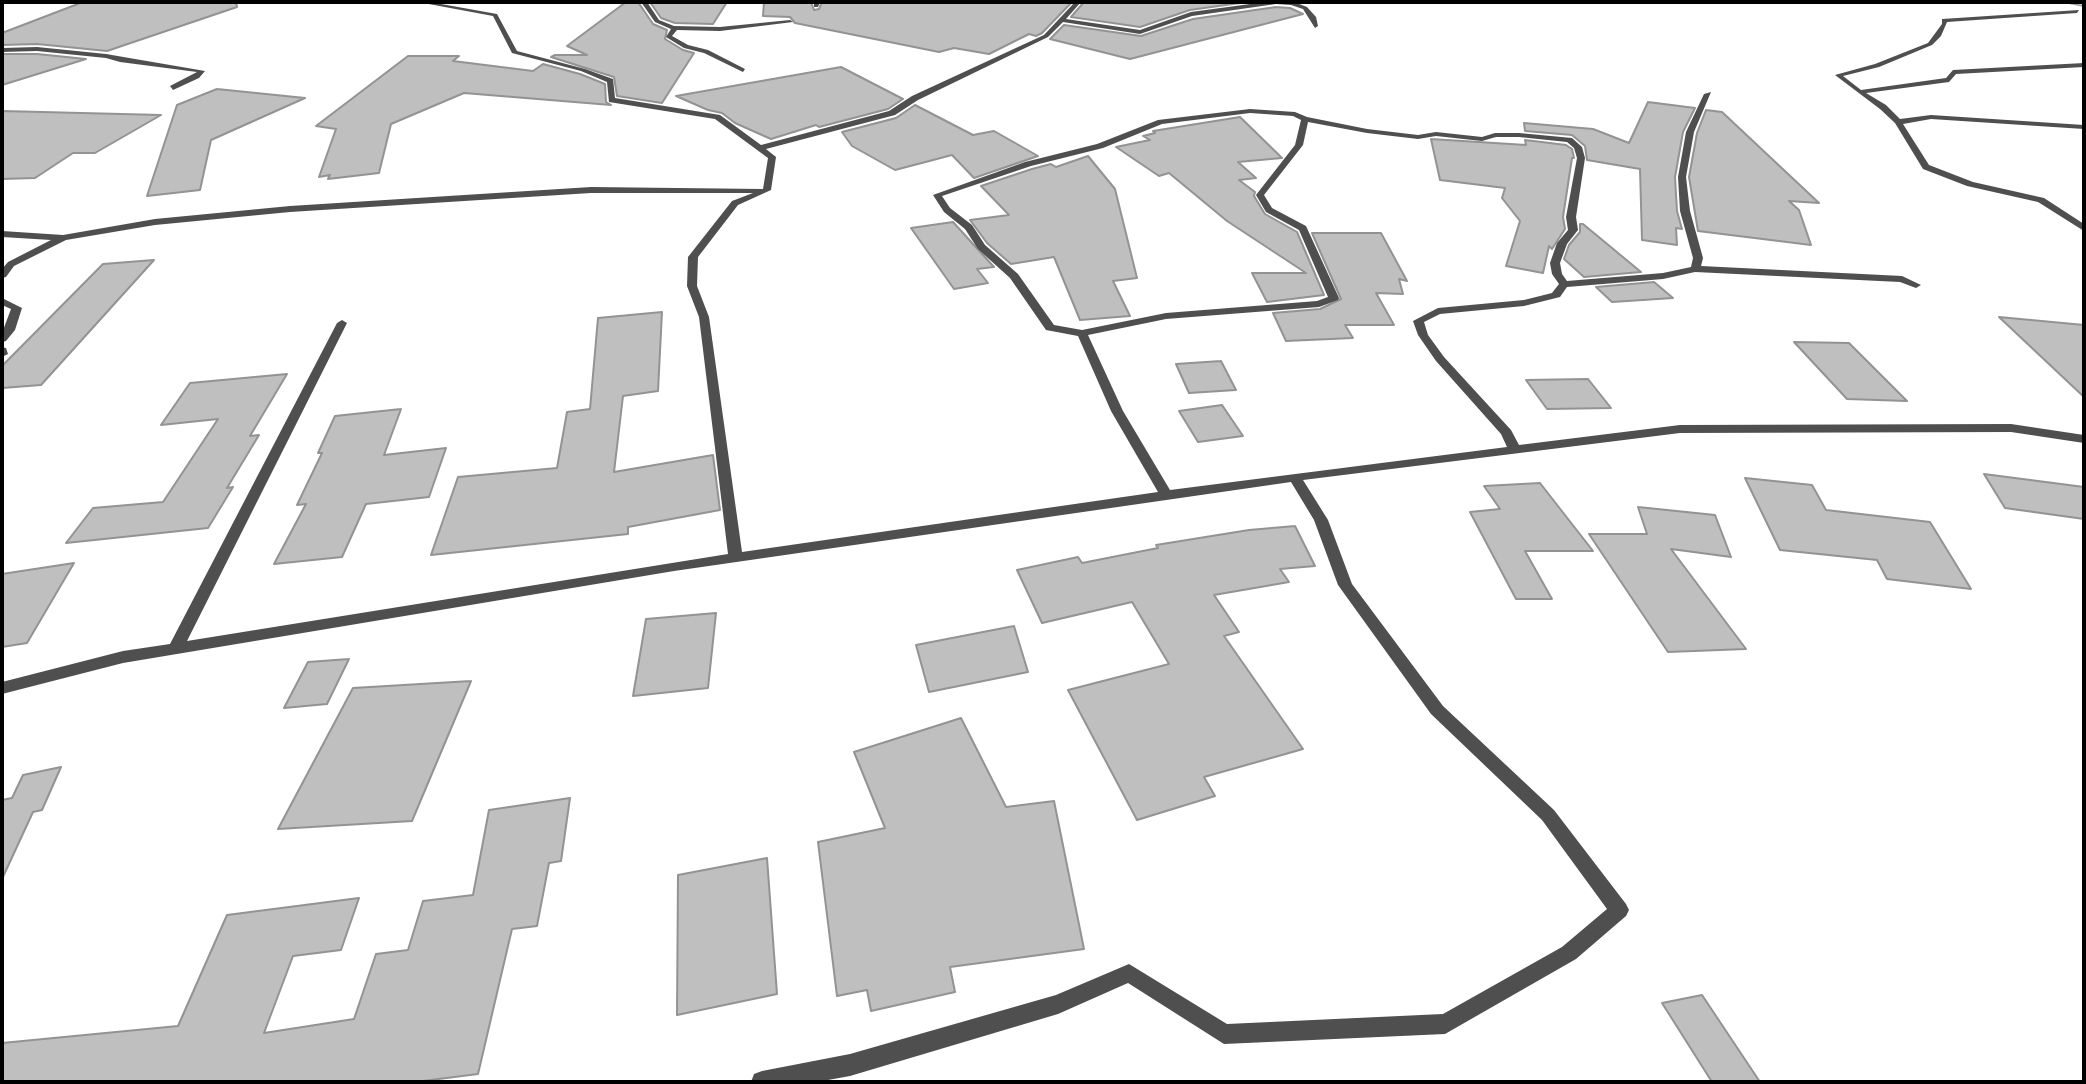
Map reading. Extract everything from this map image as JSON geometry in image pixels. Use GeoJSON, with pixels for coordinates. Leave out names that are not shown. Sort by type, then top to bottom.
{"type":"FeatureCollection","features":[{"type":"Feature","properties":{"kind":"street"},"geometry":{"type":"LineString","coordinates":[[421,2],[444,3],[495,15],[514,52],[583,70],[610,81],[612,100],[717,117],[772,157],[767,190]]}},
{"type":"Feature","properties":{"kind":"street"},"geometry":{"type":"LineString","coordinates":[[644,2],[657,21],[673,28],[720,29],[790,22]]}},
{"type":"Feature","properties":{"kind":"street"},"geometry":{"type":"LineString","coordinates":[[760,148],[892,113],[915,98],[1046,36],[1078,2]]}},
{"type":"Feature","properties":{"kind":"street"},"geometry":{"type":"LineString","coordinates":[[1062,20],[1140,32],[1191,15],[1276,2],[1292,3],[1304,8],[1313,17],[1315,26]]}},
{"type":"Feature","properties":{"kind":"street"},"geometry":{"type":"LineString","coordinates":[[2077,11],[1944,20],[1945,24],[1938,37],[1930,44],[1877,66],[1838,75],[1883,107],[1898,122],[1926,167],[1970,184],[2041,200],[2084,228]]}},
{"type":"Feature","properties":{"kind":"street"},"geometry":{"type":"LineString","coordinates":[[673,28],[675,31],[668,36],[686,47],[706,51],[743,70]]}},
{"type":"Feature","properties":{"kind":"street"},"geometry":{"type":"LineString","coordinates":[[2,50],[37,49],[106,56],[120,61],[202,71],[197,77],[173,88]]}},
{"type":"Feature","properties":{"kind":"street"},"geometry":{"type":"LineString","coordinates":[[1861,93],[1865,90],[1949,80],[1953,72],[2084,65]]}},
{"type":"Feature","properties":{"kind":"street"},"geometry":{"type":"LineString","coordinates":[[1695,270],[1698,258],[1685,211],[1682,177],[1690,132],[1709,94]]}},
{"type":"Feature","properties":{"kind":"street"},"geometry":{"type":"LineString","coordinates":[[1305,119],[1299,145],[1260,195],[1269,210],[1303,228],[1334,298],[1319,304],[1166,316],[1082,333],[1050,328],[1014,276],[981,247],[969,226],[947,210],[937,195],[1028,164],[1100,146],[1161,122],[1250,111],[1295,114],[1305,119],[1367,131],[1418,136],[1436,134],[1482,139],[1495,135],[1519,135],[1569,140],[1578,147],[1581,158],[1572,217],[1573,230],[1562,243],[1555,263],[1557,274],[1564,284]]}},
{"type":"Feature","properties":{"kind":"street"},"geometry":{"type":"LineString","coordinates":[[1898,122],[1931,117],[2084,127]]}},
{"type":"Feature","properties":{"kind":"street"},"geometry":{"type":"LineString","coordinates":[[2,234],[63,238],[155,222],[290,209],[591,190],[767,190]]}},
{"type":"Feature","properties":{"kind":"street"},"geometry":{"type":"LineString","coordinates":[[736,557],[704,317],[692,286],[693,257],[735,203],[767,190]]}},
{"type":"Feature","properties":{"kind":"street"},"geometry":{"type":"LineString","coordinates":[[2,275],[11,264],[63,238]]}},
{"type":"Feature","properties":{"kind":"street"},"geometry":{"type":"LineString","coordinates":[[1515,450],[1507,433],[1440,359],[1423,335],[1418,321],[1438,312],[1524,303],[1556,295],[1564,284],[1662,276],[1695,270],[1840,274],[1902,279],[1916,285]]}},
{"type":"Feature","properties":{"kind":"street"},"geometry":{"type":"LineString","coordinates":[[2,301],[18,308],[10,330],[2,339]]}},
{"type":"Feature","properties":{"kind":"street"},"geometry":{"type":"LineString","coordinates":[[175,649],[342,323]]}},
{"type":"Feature","properties":{"kind":"street"},"geometry":{"type":"LineString","coordinates":[[1082,333],[1117,411],[1166,495]]}},
{"type":"Feature","properties":{"kind":"street"},"geometry":{"type":"LineString","coordinates":[[2,688],[123,657],[736,557],[1295,477],[1680,429],[2011,428],[2084,439]]}},
{"type":"Feature","properties":{"kind":"street"},"geometry":{"type":"LineString","coordinates":[[762,1082],[850,1065],[1045,1008],[1129,973],[1224,1034],[1445,1024],[1569,953],[1619,910],[1548,815],[1437,710],[1345,585],[1321,520],[1295,477]]}},
{"type":"Feature","properties":{"kind":"building"},"geometry":{"type":"Polygon","coordinates":[[[83,2],[236,2],[237,7],[107,51],[37,44],[2,45],[2,33],[83,2]]]}},
{"type":"Feature","properties":{"kind":"building"},"geometry":{"type":"Polygon","coordinates":[[[626,2],[638,2],[653,24],[667,30],[665,39],[694,53],[662,103],[617,96],[614,77],[551,57],[587,55],[567,46],[626,2]]]}},
{"type":"Feature","properties":{"kind":"building"},"geometry":{"type":"Polygon","coordinates":[[[650,2],[727,2],[713,24],[675,23],[661,18],[650,2]]]}},
{"type":"Feature","properties":{"kind":"building"},"geometry":{"type":"Polygon","coordinates":[[[764,2],[811,2],[814,10],[819,9],[822,2],[1072,2],[1042,33],[1036,36],[1029,34],[989,54],[954,48],[939,52],[795,23],[790,17],[763,16],[764,2]]]}},
{"type":"Feature","properties":{"kind":"building"},"geometry":{"type":"Polygon","coordinates":[[[1084,2],[1247,2],[1190,10],[1140,27],[1071,17],[1084,2]]]}},
{"type":"Feature","properties":{"kind":"building"},"geometry":{"type":"Polygon","coordinates":[[[1276,7],[1290,8],[1303,14],[1130,59],[1050,39],[1064,25],[1141,36],[1193,19],[1276,7]]]}},
{"type":"Feature","properties":{"kind":"building"},"geometry":{"type":"Polygon","coordinates":[[[2,54],[37,54],[86,59],[2,85],[2,54]]]}},
{"type":"Feature","properties":{"kind":"building"},"geometry":{"type":"Polygon","coordinates":[[[408,56],[459,56],[453,61],[533,71],[543,64],[605,84],[606,102],[611,105],[464,93],[391,124],[379,173],[328,179],[330,175],[319,177],[336,129],[316,126],[408,56]]]}},
{"type":"Feature","properties":{"kind":"building"},"geometry":{"type":"Polygon","coordinates":[[[841,67],[903,99],[888,109],[819,127],[816,125],[771,139],[735,123],[722,113],[676,96],[841,67]]]}},
{"type":"Feature","properties":{"kind":"building"},"geometry":{"type":"Polygon","coordinates":[[[217,89],[305,98],[211,140],[200,190],[147,196],[177,105],[217,89]]]}},
{"type":"Feature","properties":{"kind":"building"},"geometry":{"type":"Polygon","coordinates":[[[1648,102],[1695,108],[1683,132],[1675,177],[1677,211],[1682,229],[1676,228],[1677,245],[1642,240],[1640,169],[1587,160],[1585,146],[1572,135],[1525,131],[1524,123],[1593,129],[1629,143],[1648,102]]]}},
{"type":"Feature","properties":{"kind":"building"},"geometry":{"type":"Polygon","coordinates":[[[915,105],[973,135],[994,131],[1038,156],[974,178],[952,155],[895,170],[852,146],[842,132],[896,118],[915,105]]]}},
{"type":"Feature","properties":{"kind":"building"},"geometry":{"type":"Polygon","coordinates":[[[1706,110],[1722,112],[1819,203],[1789,201],[1799,210],[1811,245],[1698,231],[1689,177],[1697,133],[1706,110]]]}},
{"type":"Feature","properties":{"kind":"building"},"geometry":{"type":"Polygon","coordinates":[[[2,111],[161,115],[95,153],[73,153],[35,178],[2,179],[2,111]]]}},
{"type":"Feature","properties":{"kind":"building"},"geometry":{"type":"Polygon","coordinates":[[[1240,117],[1282,158],[1238,162],[1256,178],[1239,180],[1255,192],[1254,196],[1265,214],[1297,232],[1324,295],[1267,302],[1252,273],[1306,273],[1227,221],[1169,173],[1159,176],[1116,147],[1150,140],[1143,136],[1155,133],[1153,131],[1240,117]]]}},
{"type":"Feature","properties":{"kind":"building"},"geometry":{"type":"Polygon","coordinates":[[[1431,139],[1526,145],[1525,140],[1566,145],[1572,149],[1574,158],[1563,217],[1565,229],[1552,249],[1549,246],[1543,273],[1506,266],[1520,221],[1502,198],[1505,188],[1440,180],[1431,139]]]}},
{"type":"Feature","properties":{"kind":"building"},"geometry":{"type":"Polygon","coordinates":[[[1088,156],[1115,189],[1137,278],[1113,281],[1130,316],[1080,320],[1054,257],[1011,264],[987,243],[970,220],[1009,215],[981,186],[1032,169],[1051,164],[1056,167],[1088,156]]]}},
{"type":"Feature","properties":{"kind":"building"},"geometry":{"type":"Polygon","coordinates":[[[953,222],[994,267],[977,269],[988,283],[954,289],[911,228],[953,222]]]}},
{"type":"Feature","properties":{"kind":"building"},"geometry":{"type":"Polygon","coordinates":[[[1580,224],[1641,272],[1584,277],[1564,259],[1569,245],[1580,232],[1580,224]]]}},
{"type":"Feature","properties":{"kind":"building"},"geometry":{"type":"Polygon","coordinates":[[[1312,233],[1381,233],[1407,281],[1399,279],[1403,294],[1376,293],[1394,325],[1345,325],[1353,338],[1286,341],[1273,313],[1320,309],[1341,299],[1312,233]]]}},
{"type":"Feature","properties":{"kind":"building"},"geometry":{"type":"Polygon","coordinates":[[[154,260],[41,385],[2,388],[2,366],[103,264],[154,260]]]}},
{"type":"Feature","properties":{"kind":"building"},"geometry":{"type":"Polygon","coordinates":[[[1654,282],[1673,298],[1612,302],[1596,287],[1654,282]]]}},
{"type":"Feature","properties":{"kind":"building"},"geometry":{"type":"Polygon","coordinates":[[[662,312],[658,391],[623,396],[614,472],[713,455],[720,510],[628,527],[628,534],[431,555],[458,477],[557,468],[567,412],[590,409],[598,318],[662,312]]]}},
{"type":"Feature","properties":{"kind":"building"},"geometry":{"type":"Polygon","coordinates":[[[1999,317],[2084,325],[2084,397],[1999,317]]]}},
{"type":"Feature","properties":{"kind":"building"},"geometry":{"type":"Polygon","coordinates":[[[1794,342],[1849,343],[1907,401],[1847,399],[1794,342]]]}},
{"type":"Feature","properties":{"kind":"building"},"geometry":{"type":"Polygon","coordinates":[[[1221,361],[1236,390],[1189,393],[1176,364],[1221,361]]]}},
{"type":"Feature","properties":{"kind":"building"},"geometry":{"type":"Polygon","coordinates":[[[287,374],[250,436],[259,435],[227,488],[233,487],[208,528],[66,543],[93,508],[163,502],[218,419],[161,425],[190,383],[287,374]]]}},
{"type":"Feature","properties":{"kind":"building"},"geometry":{"type":"Polygon","coordinates":[[[1588,379],[1611,408],[1547,409],[1526,380],[1588,379]]]}},
{"type":"Feature","properties":{"kind":"building"},"geometry":{"type":"Polygon","coordinates":[[[1222,405],[1243,436],[1198,442],[1179,411],[1222,405]]]}},
{"type":"Feature","properties":{"kind":"building"},"geometry":{"type":"Polygon","coordinates":[[[401,409],[384,455],[446,448],[429,497],[366,504],[342,557],[274,564],[306,504],[297,505],[322,453],[318,453],[335,416],[401,409]]]}},
{"type":"Feature","properties":{"kind":"building"},"geometry":{"type":"Polygon","coordinates":[[[1984,474],[2084,487],[2084,519],[2005,508],[1984,474]]]}},
{"type":"Feature","properties":{"kind":"building"},"geometry":{"type":"Polygon","coordinates":[[[1745,478],[1812,485],[1826,510],[1930,522],[1971,589],[1887,579],[1877,560],[1780,550],[1745,478]]]}},
{"type":"Feature","properties":{"kind":"building"},"geometry":{"type":"Polygon","coordinates":[[[1540,483],[1593,551],[1525,551],[1552,599],[1516,599],[1470,512],[1500,509],[1484,486],[1540,483]]]}},
{"type":"Feature","properties":{"kind":"building"},"geometry":{"type":"Polygon","coordinates":[[[1638,507],[1715,515],[1731,557],[1671,549],[1746,649],[1668,652],[1589,534],[1647,534],[1638,507]]]}},
{"type":"Feature","properties":{"kind":"building"},"geometry":{"type":"Polygon","coordinates":[[[1295,526],[1315,566],[1280,569],[1289,582],[1214,595],[1239,632],[1224,636],[1303,749],[1204,777],[1215,796],[1137,820],[1068,690],[1169,664],[1132,602],[1042,623],[1017,570],[1078,557],[1082,563],[1158,548],[1156,545],[1249,530],[1295,526]]]}},
{"type":"Feature","properties":{"kind":"building"},"geometry":{"type":"Polygon","coordinates":[[[74,563],[27,643],[2,647],[2,574],[74,563]]]}},
{"type":"Feature","properties":{"kind":"building"},"geometry":{"type":"Polygon","coordinates":[[[716,613],[708,688],[633,696],[646,619],[716,613]]]}},
{"type":"Feature","properties":{"kind":"building"},"geometry":{"type":"Polygon","coordinates":[[[1014,626],[1028,672],[929,692],[916,645],[1014,626]]]}},
{"type":"Feature","properties":{"kind":"building"},"geometry":{"type":"Polygon","coordinates":[[[349,659],[327,704],[284,708],[308,662],[349,659]]]}},
{"type":"Feature","properties":{"kind":"building"},"geometry":{"type":"Polygon","coordinates":[[[471,681],[412,821],[278,829],[353,688],[471,681]]]}},
{"type":"Feature","properties":{"kind":"building"},"geometry":{"type":"Polygon","coordinates":[[[961,718],[1006,807],[1054,801],[1084,949],[950,967],[955,992],[871,1011],[867,990],[837,996],[818,842],[885,828],[854,752],[961,718]]]}},
{"type":"Feature","properties":{"kind":"building"},"geometry":{"type":"Polygon","coordinates":[[[61,767],[42,810],[33,812],[2,879],[2,800],[12,798],[23,775],[61,767]]]}},
{"type":"Feature","properties":{"kind":"building"},"geometry":{"type":"Polygon","coordinates":[[[570,798],[561,861],[549,863],[537,926],[512,929],[478,1074],[415,1082],[2,1082],[2,1043],[178,1026],[227,915],[359,898],[341,950],[293,956],[264,1033],[354,1019],[376,954],[408,950],[423,901],[473,895],[489,810],[570,798]]]}},
{"type":"Feature","properties":{"kind":"building"},"geometry":{"type":"Polygon","coordinates":[[[767,858],[777,994],[677,1015],[678,875],[767,858]]]}},
{"type":"Feature","properties":{"kind":"building"},"geometry":{"type":"Polygon","coordinates":[[[1702,995],[1760,1082],[1712,1082],[1662,1003],[1702,995]]]}},
{"type":"Feature","properties":{"kind":"waterway"},"geometry":{"type":"LineString","coordinates":[[2066,2],[2084,6]]}}]}
